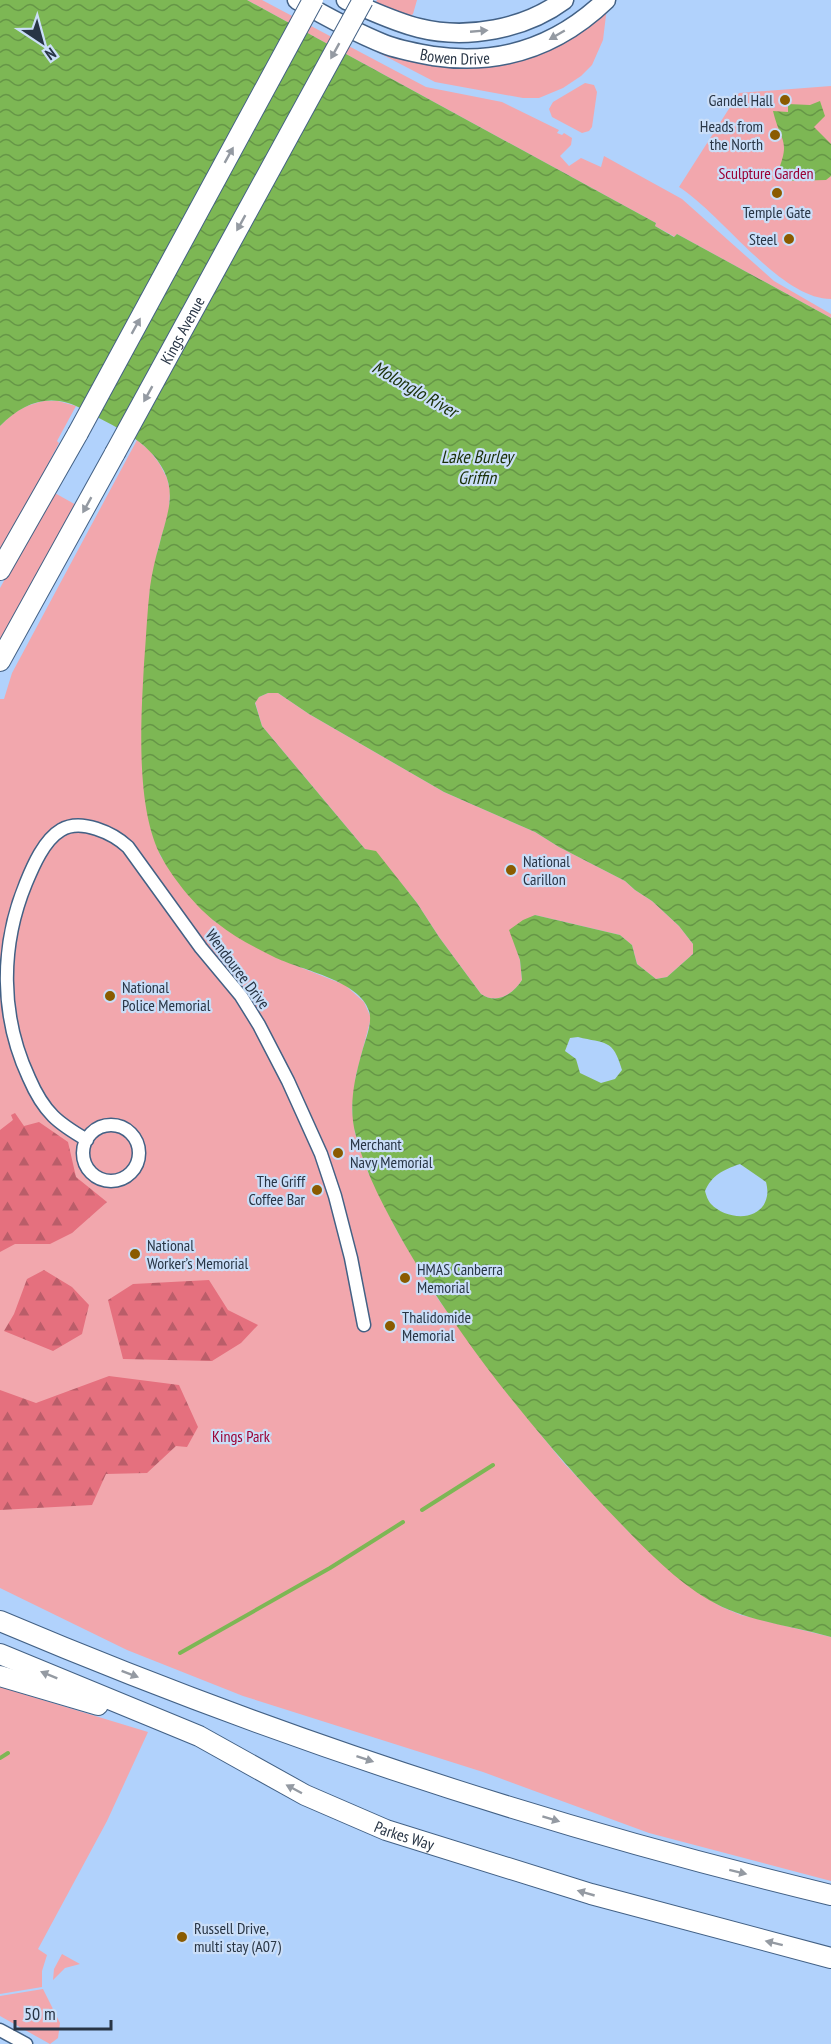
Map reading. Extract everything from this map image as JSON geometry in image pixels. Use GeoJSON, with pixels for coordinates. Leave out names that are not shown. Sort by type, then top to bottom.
{"type":"FeatureCollection","features":[{"type":"Feature","properties":{"kind":"main road","name":"Bowen Drive"},"geometry":{"type":"LineString","coordinates":[[297,0],[385,44],[428,55],[468,60],[502,56],[537,46],[575,25],[605,1]]}},
{"type":"Feature","properties":{"kind":"main road"},"geometry":{"type":"LineString","coordinates":[[0,570],[78,433],[313,0]]}},
{"type":"Feature","properties":{"kind":"main road","name":"Bowen Drive"},"geometry":{"type":"LineString","coordinates":[[346,0],[403,24],[421,29],[456,33],[514,25],[538,16],[564,0]]}},
{"type":"Feature","properties":{"kind":"main road","name":"Kings Avenue"},"geometry":{"type":"LineString","coordinates":[[0,661],[363,0]]}},
{"type":"Feature","properties":{"kind":"main road"},"geometry":{"type":"LineString","coordinates":[[0,1614],[52,1643]]}},
{"type":"Feature","properties":{"kind":"main road"},"geometry":{"type":"LineString","coordinates":[[0,1621],[220,1708],[468,1794],[657,1851],[831,1895]]}},
{"type":"Feature","properties":{"kind":"main road","name":"Parkes Way"},"geometry":{"type":"LineString","coordinates":[[0,1654],[199,1736],[305,1795],[386,1830],[591,1894],[831,1958]]}},
{"type":"Feature","properties":{"kind":"main road"},"geometry":{"type":"LineString","coordinates":[[0,1676],[80,1701],[161,1721]]}},
{"type":"Feature","properties":{"kind":"street","name":"Wendouree Drive"},"geometry":{"type":"LineString","coordinates":[[87,1140],[64,1126],[52,1115],[36,1092],[25,1070],[13,1036],[3,955],[22,892],[38,859],[58,832],[73,826],[91,828],[110,835],[128,847],[201,948],[241,996],[266,1038],[288,1080],[321,1154],[350,1253],[364,1325]]}},
{"type":"Feature","properties":{"kind":"street"},"geometry":{"type":"LineString","coordinates":[[104,1127],[126,1130],[135,1139],[138,1148],[138,1161],[134,1169],[120,1180],[107,1181],[98,1178],[91,1173],[84,1161],[83,1153],[87,1140],[96,1130],[104,1127]]}},
{"type":"Feature","properties":{"kind":"street"},"geometry":{"type":"LineString","coordinates":[[0,2030],[26,2044]]}},
{"type":"Feature","properties":{"kind":"green space"},"geometry":{"type":"Polygon","coordinates":[[[247,0],[262,0],[426,87],[502,102],[559,130],[557,133],[562,135],[564,133],[572,138],[571,145],[560,156],[569,166],[581,158],[601,167],[604,156],[682,199],[774,281],[831,314],[831,318],[677,234],[675,237],[655,226],[656,223],[247,0]]]}},
{"type":"Feature","properties":{"kind":"green space"},"geometry":{"type":"Polygon","coordinates":[[[377,0],[417,0],[413,14],[410,16],[397,13],[376,2],[377,0]]]}},
{"type":"Feature","properties":{"kind":"green space"},"geometry":{"type":"Polygon","coordinates":[[[607,7],[603,40],[592,65],[563,88],[539,98],[523,98],[435,82],[358,42],[473,64],[607,7]]]}},
{"type":"Feature","properties":{"kind":"green space"},"geometry":{"type":"Polygon","coordinates":[[[585,83],[594,85],[597,92],[592,127],[589,131],[582,133],[552,117],[549,109],[553,102],[585,83]]]}},
{"type":"Feature","properties":{"kind":"green space","name":"Sculpture Garden"},"geometry":{"type":"Polygon","coordinates":[[[831,86],[831,299],[812,295],[772,271],[714,216],[679,187],[739,93],[831,86]]]}},
{"type":"Feature","properties":{"kind":"green space"},"geometry":{"type":"Polygon","coordinates":[[[44,401],[58,401],[76,406],[0,555],[0,426],[20,410],[44,401]]]}},
{"type":"Feature","properties":{"kind":"green space","name":"Kings Park"},"geometry":{"type":"Polygon","coordinates":[[[137,440],[159,463],[167,478],[170,491],[169,511],[158,549],[150,590],[143,694],[142,737],[145,792],[151,830],[161,857],[214,921],[277,958],[345,985],[364,1002],[371,1018],[356,1075],[352,1109],[355,1133],[367,1170],[397,1231],[438,1299],[504,1389],[563,1462],[630,1533],[700,1594],[741,1615],[831,1637],[831,1881],[649,1833],[483,1772],[243,1696],[127,1650],[0,1588],[0,699],[4,699],[12,673],[137,440]]]}},
{"type":"Feature","properties":{"kind":"green space"},"geometry":{"type":"Polygon","coordinates":[[[53,492],[78,506],[0,649],[0,588],[53,492]]]}},
{"type":"Feature","properties":{"kind":"green space"},"geometry":{"type":"Polygon","coordinates":[[[268,693],[278,693],[309,714],[444,792],[535,832],[625,881],[652,901],[679,926],[693,944],[693,954],[667,977],[656,979],[637,964],[632,945],[620,935],[535,915],[510,930],[520,960],[522,980],[514,990],[499,998],[481,994],[417,903],[376,852],[365,849],[262,726],[255,702],[259,697],[268,693]]]}},
{"type":"Feature","properties":{"kind":"green space"},"geometry":{"type":"Polygon","coordinates":[[[15,1113],[24,1126],[39,1122],[68,1142],[76,1177],[107,1202],[72,1233],[50,1244],[15,1244],[0,1252],[0,1130],[13,1120],[11,1115],[15,1113]]]}},
{"type":"Feature","properties":{"kind":"green space"},"geometry":{"type":"Polygon","coordinates":[[[44,1270],[72,1287],[89,1305],[82,1334],[53,1351],[4,1331],[14,1314],[27,1279],[44,1270]]]}},
{"type":"Feature","properties":{"kind":"green space"},"geometry":{"type":"Polygon","coordinates":[[[209,1280],[228,1310],[258,1325],[241,1343],[212,1361],[123,1359],[108,1300],[133,1284],[209,1280]]]}},
{"type":"Feature","properties":{"kind":"green space"},"geometry":{"type":"Polygon","coordinates":[[[109,1376],[179,1385],[198,1427],[187,1447],[176,1446],[147,1473],[106,1474],[92,1505],[0,1510],[0,1390],[36,1403],[109,1376]]]}},
{"type":"Feature","properties":{"kind":"green space"},"geometry":{"type":"Polygon","coordinates":[[[0,1687],[148,1732],[107,1821],[38,1949],[47,1955],[42,1971],[42,1987],[0,1994],[0,1687]]]}},
{"type":"Feature","properties":{"kind":"green space"},"geometry":{"type":"Polygon","coordinates":[[[62,1954],[80,1964],[65,1968],[53,1980],[54,1969],[62,1954]]]}},
{"type":"Feature","properties":{"kind":"green space"},"geometry":{"type":"Polygon","coordinates":[[[43,1989],[60,2023],[58,2038],[50,2044],[0,2016],[0,1996],[43,1989]]]}},
{"type":"Feature","properties":{"kind":"water","name":"Lake Burley Griffin"},"geometry":{"type":"Polygon","coordinates":[[[0,0],[247,0],[656,223],[655,226],[674,237],[677,234],[831,318],[831,1637],[738,1613],[709,1600],[679,1580],[601,1503],[521,1411],[471,1347],[405,1245],[365,1165],[352,1115],[357,1073],[370,1021],[369,1011],[363,1001],[342,984],[276,958],[224,928],[202,910],[179,884],[162,858],[153,838],[144,790],[141,736],[150,587],[170,499],[170,490],[164,471],[140,442],[72,404],[50,401],[29,405],[9,417],[0,426],[0,0]],[[268,693],[259,697],[255,703],[262,726],[365,849],[376,851],[417,903],[481,994],[499,998],[514,990],[522,980],[520,960],[509,930],[535,915],[620,935],[632,945],[637,964],[656,979],[667,977],[693,954],[693,944],[679,926],[652,901],[625,881],[535,832],[444,792],[309,714],[278,693],[268,693]],[[578,1037],[570,1038],[565,1051],[576,1059],[580,1073],[601,1083],[615,1079],[622,1070],[615,1052],[607,1044],[578,1037]],[[740,1164],[723,1171],[711,1181],[705,1191],[711,1204],[734,1216],[751,1215],[764,1205],[767,1194],[766,1182],[740,1164]]]}},
{"type":"Feature","properties":{"kind":"water"},"geometry":{"type":"Polygon","coordinates":[[[820,101],[825,116],[814,127],[831,144],[831,176],[826,180],[788,181],[777,174],[784,147],[773,111],[788,112],[788,104],[810,105],[820,101]]]}},
{"type":"Feature","properties":{"kind":"waterway"},"geometry":{"type":"LineString","coordinates":[[422,1510],[493,1465]]}},
{"type":"Feature","properties":{"kind":"waterway"},"geometry":{"type":"LineString","coordinates":[[180,1653],[330,1568],[403,1522]]}},
{"type":"Feature","properties":{"kind":"waterway"},"geometry":{"type":"LineString","coordinates":[[0,1758],[8,1753]]}},
{"type":"Feature","properties":{"kind":"place","name":"Gandel Hall"},"geometry":{"type":"Point","coordinates":[785,100]}},
{"type":"Feature","properties":{"kind":"place","name":"Heads from the North"},"geometry":{"type":"Point","coordinates":[775,135]}},
{"type":"Feature","properties":{"kind":"place","name":"Temple Gate"},"geometry":{"type":"Point","coordinates":[777,193]}},
{"type":"Feature","properties":{"kind":"place","name":"Steel"},"geometry":{"type":"Point","coordinates":[789,239]}},
{"type":"Feature","properties":{"kind":"place","name":"National Carillon"},"geometry":{"type":"Point","coordinates":[511,870]}},
{"type":"Feature","properties":{"kind":"place","name":"National Police Memorial"},"geometry":{"type":"Point","coordinates":[110,996]}},
{"type":"Feature","properties":{"kind":"place","name":"Merchant Navy Memorial"},"geometry":{"type":"Point","coordinates":[338,1153]}},
{"type":"Feature","properties":{"kind":"place","name":"The Griff Coffee Bar"},"geometry":{"type":"Point","coordinates":[317,1190]}},
{"type":"Feature","properties":{"kind":"place","name":"National Worker’s Memorial"},"geometry":{"type":"Point","coordinates":[135,1254]}},
{"type":"Feature","properties":{"kind":"place","name":"HMAS Canberra Memorial"},"geometry":{"type":"Point","coordinates":[405,1278]}},
{"type":"Feature","properties":{"kind":"place","name":"Thalidomide Memorial"},"geometry":{"type":"Point","coordinates":[390,1326]}},
{"type":"Feature","properties":{"kind":"place","name":"Russell Drive, multi stay (A07)"},"geometry":{"type":"Point","coordinates":[182,1937]}},
{"type":"Feature","properties":{"kind":"water label","name":"Molonglo River"},"geometry":{"type":"Point","coordinates":[415,389]}}]}
